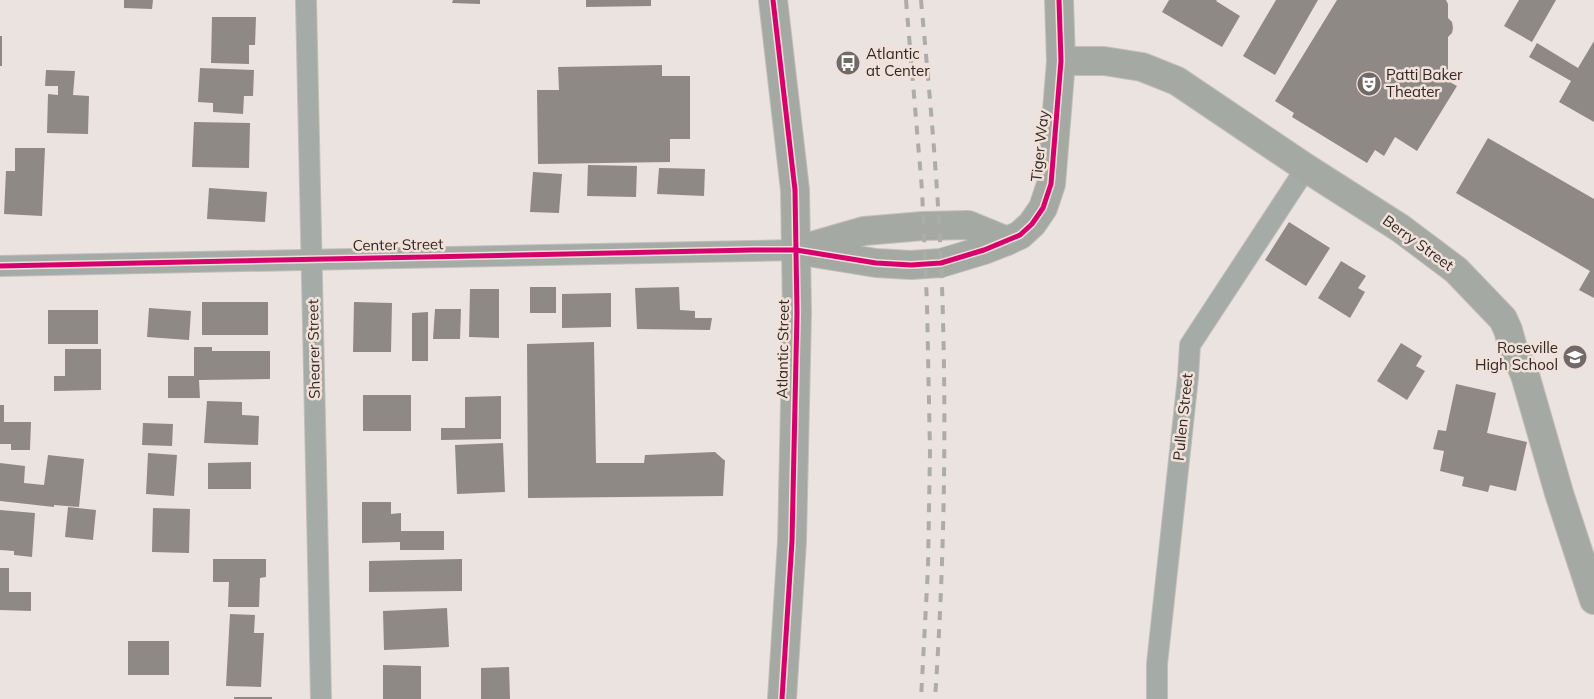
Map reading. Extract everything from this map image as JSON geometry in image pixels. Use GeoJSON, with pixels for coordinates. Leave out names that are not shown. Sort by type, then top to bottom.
{"type":"FeatureCollection","features":[{"type":"Feature","properties":{"kind":"street","name":"Shearer Street"},"geometry":{"type":"LineString","coordinates":[[306,0],[321,699]]}},
{"type":"Feature","properties":{"kind":"street","name":"Atlantic Street"},"geometry":{"type":"LineString","coordinates":[[772,0],[795,190],[797,313],[792,541],[782,699]]}},
{"type":"Feature","properties":{"kind":"street","name":"Tiger Way"},"geometry":{"type":"LineString","coordinates":[[796,250],[871,263],[911,265],[941,263],[1007,241],[1020,235],[1032,224],[1043,208],[1050,184],[1061,61],[1059,0]]}},
{"type":"Feature","properties":{"kind":"street","name":"Berry Street"},"geometry":{"type":"LineString","coordinates":[[1061,61],[1104,61],[1142,67],[1177,82],[1400,228],[1456,270],[1503,319],[1525,375],[1559,493],[1594,600]]}},
{"type":"Feature","properties":{"kind":"street","name":"Pullen Street"},"geometry":{"type":"LineString","coordinates":[[1157,699],[1157,664],[1190,345],[1306,168]]}},
{"type":"Feature","properties":{"kind":"street"},"geometry":{"type":"LineString","coordinates":[[796,250],[864,231],[923,226],[968,225],[1007,241]]}},
{"type":"Feature","properties":{"kind":"street","name":"Center Street"},"geometry":{"type":"LineString","coordinates":[[0,266],[796,250]]}},
{"type":"Feature","properties":{"kind":"building"},"geometry":{"type":"Polygon","coordinates":[[[124,0],[153,0],[152,9],[124,8],[124,0]]]}},
{"type":"Feature","properties":{"kind":"building"},"geometry":{"type":"Polygon","coordinates":[[[453,0],[480,0],[480,4],[452,3],[453,0]]]}},
{"type":"Feature","properties":{"kind":"building"},"geometry":{"type":"Polygon","coordinates":[[[586,0],[651,0],[651,6],[586,7],[586,0]]]}},
{"type":"Feature","properties":{"kind":"building"},"geometry":{"type":"Polygon","coordinates":[[[1169,0],[1217,0],[1240,16],[1222,47],[1162,12],[1169,0]]]}},
{"type":"Feature","properties":{"kind":"building"},"geometry":{"type":"Polygon","coordinates":[[[1276,0],[1318,0],[1275,75],[1243,56],[1276,0]]]}},
{"type":"Feature","properties":{"kind":"building","name":"Patti Baker Theater"},"geometry":{"type":"Polygon","coordinates":[[[1337,0],[1446,0],[1448,4],[1448,18],[1452,22],[1453,28],[1452,33],[1448,37],[1448,81],[1457,86],[1417,151],[1395,137],[1384,156],[1375,150],[1367,163],[1292,117],[1294,113],[1275,101],[1337,0]]]}},
{"type":"Feature","properties":{"kind":"building"},"geometry":{"type":"Polygon","coordinates":[[[1519,0],[1556,0],[1532,42],[1504,26],[1519,0]]]}},
{"type":"Feature","properties":{"kind":"building"},"geometry":{"type":"Polygon","coordinates":[[[212,17],[256,17],[255,45],[249,45],[249,64],[211,63],[212,17]]]}},
{"type":"Feature","properties":{"kind":"building"},"geometry":{"type":"Polygon","coordinates":[[[0,36],[2,36],[2,66],[0,66],[0,36]]]}},
{"type":"Feature","properties":{"kind":"building"},"geometry":{"type":"Polygon","coordinates":[[[1594,41],[1594,122],[1559,102],[1571,81],[1529,57],[1537,43],[1578,68],[1594,41]]]}},
{"type":"Feature","properties":{"kind":"building"},"geometry":{"type":"Polygon","coordinates":[[[662,65],[662,76],[690,76],[690,139],[670,139],[670,162],[538,164],[537,90],[559,90],[558,67],[662,65]]]}},
{"type":"Feature","properties":{"kind":"building"},"geometry":{"type":"Polygon","coordinates":[[[200,68],[254,70],[253,96],[244,96],[243,114],[213,112],[213,103],[198,102],[200,68]]]}},
{"type":"Feature","properties":{"kind":"building"},"geometry":{"type":"Polygon","coordinates":[[[46,70],[75,71],[73,95],[89,96],[88,134],[47,133],[48,94],[58,95],[58,86],[45,86],[46,70]]]}},
{"type":"Feature","properties":{"kind":"building"},"geometry":{"type":"Polygon","coordinates":[[[194,122],[250,123],[249,168],[192,167],[194,122]]]}},
{"type":"Feature","properties":{"kind":"building"},"geometry":{"type":"Polygon","coordinates":[[[1488,138],[1594,199],[1594,298],[1579,290],[1590,271],[1456,193],[1488,138]]]}},
{"type":"Feature","properties":{"kind":"building"},"geometry":{"type":"Polygon","coordinates":[[[15,148],[45,148],[42,216],[4,214],[6,171],[15,171],[15,148]]]}},
{"type":"Feature","properties":{"kind":"building"},"geometry":{"type":"Polygon","coordinates":[[[588,165],[637,166],[636,197],[587,196],[588,165]]]}},
{"type":"Feature","properties":{"kind":"building"},"geometry":{"type":"Polygon","coordinates":[[[659,168],[705,169],[704,196],[657,194],[659,168]]]}},
{"type":"Feature","properties":{"kind":"building"},"geometry":{"type":"Polygon","coordinates":[[[533,172],[562,174],[559,213],[530,212],[533,172]]]}},
{"type":"Feature","properties":{"kind":"building"},"geometry":{"type":"Polygon","coordinates":[[[209,188],[267,192],[265,222],[207,219],[209,188]]]}},
{"type":"Feature","properties":{"kind":"building"},"geometry":{"type":"Polygon","coordinates":[[[1289,222],[1330,248],[1306,286],[1265,260],[1289,222]]]}},
{"type":"Feature","properties":{"kind":"building"},"geometry":{"type":"Polygon","coordinates":[[[1341,261],[1366,276],[1358,288],[1365,292],[1350,318],[1318,298],[1341,261]]]}},
{"type":"Feature","properties":{"kind":"building"},"geometry":{"type":"Polygon","coordinates":[[[530,287],[556,287],[556,313],[530,313],[530,287]]]}},
{"type":"Feature","properties":{"kind":"building"},"geometry":{"type":"Polygon","coordinates":[[[679,287],[680,310],[695,311],[695,318],[712,318],[710,330],[637,329],[635,288],[679,287]]]}},
{"type":"Feature","properties":{"kind":"building"},"geometry":{"type":"Polygon","coordinates":[[[470,289],[499,289],[499,338],[469,337],[470,289]]]}},
{"type":"Feature","properties":{"kind":"building"},"geometry":{"type":"Polygon","coordinates":[[[611,293],[611,327],[562,328],[562,294],[611,293]]]}},
{"type":"Feature","properties":{"kind":"building"},"geometry":{"type":"Polygon","coordinates":[[[202,302],[268,302],[268,335],[202,335],[202,302]]]}},
{"type":"Feature","properties":{"kind":"building"},"geometry":{"type":"Polygon","coordinates":[[[354,302],[392,303],[391,352],[353,352],[354,302]]]}},
{"type":"Feature","properties":{"kind":"building"},"geometry":{"type":"Polygon","coordinates":[[[149,308],[191,311],[189,340],[147,337],[149,308]]]}},
{"type":"Feature","properties":{"kind":"building"},"geometry":{"type":"Polygon","coordinates":[[[435,309],[461,309],[460,339],[433,339],[435,309]]]}},
{"type":"Feature","properties":{"kind":"building"},"geometry":{"type":"Polygon","coordinates":[[[48,310],[98,310],[98,344],[48,344],[48,310]]]}},
{"type":"Feature","properties":{"kind":"building"},"geometry":{"type":"Polygon","coordinates":[[[428,312],[428,361],[412,361],[412,313],[428,312]]]}},
{"type":"Feature","properties":{"kind":"building"},"geometry":{"type":"Polygon","coordinates":[[[594,342],[596,463],[644,463],[645,455],[715,452],[725,460],[723,496],[528,498],[527,344],[594,342]]]}},
{"type":"Feature","properties":{"kind":"building"},"geometry":{"type":"Polygon","coordinates":[[[1401,343],[1422,356],[1416,366],[1425,371],[1407,400],[1377,381],[1401,343]]]}},
{"type":"Feature","properties":{"kind":"building"},"geometry":{"type":"Polygon","coordinates":[[[194,347],[212,347],[212,351],[270,351],[270,379],[199,380],[200,398],[168,398],[168,376],[194,376],[194,347]]]}},
{"type":"Feature","properties":{"kind":"building"},"geometry":{"type":"Polygon","coordinates":[[[65,349],[101,349],[101,390],[54,391],[54,376],[65,376],[65,349]]]}},
{"type":"Feature","properties":{"kind":"building"},"geometry":{"type":"Polygon","coordinates":[[[1456,384],[1496,393],[1487,433],[1527,442],[1516,491],[1490,485],[1488,492],[1462,486],[1464,477],[1440,471],[1444,451],[1433,449],[1438,430],[1446,431],[1456,384]]]}},
{"type":"Feature","properties":{"kind":"building"},"geometry":{"type":"Polygon","coordinates":[[[363,395],[411,395],[411,431],[363,431],[363,395]]]}},
{"type":"Feature","properties":{"kind":"building"},"geometry":{"type":"Polygon","coordinates":[[[501,396],[501,439],[441,440],[441,428],[465,428],[465,397],[501,396]]]}},
{"type":"Feature","properties":{"kind":"building"},"geometry":{"type":"Polygon","coordinates":[[[207,401],[242,402],[242,415],[259,416],[258,445],[204,443],[207,401]]]}},
{"type":"Feature","properties":{"kind":"building"},"geometry":{"type":"Polygon","coordinates":[[[0,405],[4,405],[4,422],[31,422],[30,450],[11,450],[11,444],[0,444],[0,405]]]}},
{"type":"Feature","properties":{"kind":"building"},"geometry":{"type":"Polygon","coordinates":[[[143,423],[173,424],[172,446],[142,445],[143,423]]]}},
{"type":"Feature","properties":{"kind":"building"},"geometry":{"type":"Polygon","coordinates":[[[503,443],[505,492],[457,494],[455,445],[503,443]]]}},
{"type":"Feature","properties":{"kind":"building"},"geometry":{"type":"Polygon","coordinates":[[[148,453],[177,455],[174,496],[146,494],[148,453]]]}},
{"type":"Feature","properties":{"kind":"building"},"geometry":{"type":"Polygon","coordinates":[[[48,455],[84,459],[79,507],[54,505],[54,507],[0,501],[0,463],[25,466],[24,483],[44,485],[48,455]]]}},
{"type":"Feature","properties":{"kind":"building"},"geometry":{"type":"Polygon","coordinates":[[[251,462],[251,489],[208,489],[208,463],[251,462]]]}},
{"type":"Feature","properties":{"kind":"building"},"geometry":{"type":"Polygon","coordinates":[[[362,502],[391,502],[391,514],[401,513],[401,531],[444,531],[444,550],[400,550],[400,542],[362,543],[362,502]]]}},
{"type":"Feature","properties":{"kind":"building"},"geometry":{"type":"Polygon","coordinates":[[[68,507],[96,510],[93,540],[65,537],[68,507]]]}},
{"type":"Feature","properties":{"kind":"building"},"geometry":{"type":"Polygon","coordinates":[[[153,508],[190,509],[189,553],[152,552],[153,508]]]}},
{"type":"Feature","properties":{"kind":"building"},"geometry":{"type":"Polygon","coordinates":[[[0,510],[35,513],[32,557],[14,555],[14,551],[0,550],[0,510]]]}},
{"type":"Feature","properties":{"kind":"building"},"geometry":{"type":"Polygon","coordinates":[[[213,559],[266,559],[266,577],[260,578],[259,607],[228,607],[229,582],[213,582],[213,559]]]}},
{"type":"Feature","properties":{"kind":"building"},"geometry":{"type":"Polygon","coordinates":[[[462,559],[462,591],[369,592],[369,561],[462,559]]]}},
{"type":"Feature","properties":{"kind":"building"},"geometry":{"type":"Polygon","coordinates":[[[0,568],[9,568],[9,592],[31,592],[31,611],[0,610],[0,568]]]}},
{"type":"Feature","properties":{"kind":"building"},"geometry":{"type":"Polygon","coordinates":[[[447,608],[449,647],[384,650],[383,611],[447,608]]]}},
{"type":"Feature","properties":{"kind":"building"},"geometry":{"type":"Polygon","coordinates":[[[230,614],[255,615],[254,633],[264,633],[261,687],[226,686],[230,614]]]}},
{"type":"Feature","properties":{"kind":"building"},"geometry":{"type":"Polygon","coordinates":[[[128,641],[169,641],[169,675],[128,675],[128,641]]]}},
{"type":"Feature","properties":{"kind":"building"},"geometry":{"type":"Polygon","coordinates":[[[383,665],[421,666],[421,699],[383,699],[383,665]]]}},
{"type":"Feature","properties":{"kind":"building"},"geometry":{"type":"Polygon","coordinates":[[[509,667],[510,699],[481,699],[481,668],[509,667]]]}},
{"type":"Feature","properties":{"kind":"building"},"geometry":{"type":"Polygon","coordinates":[[[234,697],[272,697],[272,699],[234,699],[234,697]]]}},
{"type":"Feature","properties":{"kind":"railway"},"geometry":{"type":"LineString","coordinates":[[906,0],[922,190],[927,304],[930,451],[928,568],[921,699]]}},
{"type":"Feature","properties":{"kind":"railway"},"geometry":{"type":"LineString","coordinates":[[921,0],[937,195],[943,315],[943,534],[935,699]]}},
{"type":"Feature","properties":{"kind":"cycle path"},"geometry":{"type":"LineString","coordinates":[[773,0],[795,190],[797,313],[792,541],[782,699]]}},
{"type":"Feature","properties":{"kind":"cycle path"},"geometry":{"type":"LineString","coordinates":[[0,266],[753,250],[796,250],[876,263],[911,265],[941,263],[984,250],[1020,235],[1032,224],[1043,208],[1051,184],[1061,61],[1059,0]]}},
{"type":"Feature","properties":{"kind":"place","name":"Atlantic at Center"},"geometry":{"type":"Point","coordinates":[848,63]}},
{"type":"Feature","properties":{"kind":"place","name":"Patti Baker Theater"},"geometry":{"type":"Point","coordinates":[1369,84]}},
{"type":"Feature","properties":{"kind":"place","name":"Roseville High School"},"geometry":{"type":"Point","coordinates":[1575,357]}}]}
